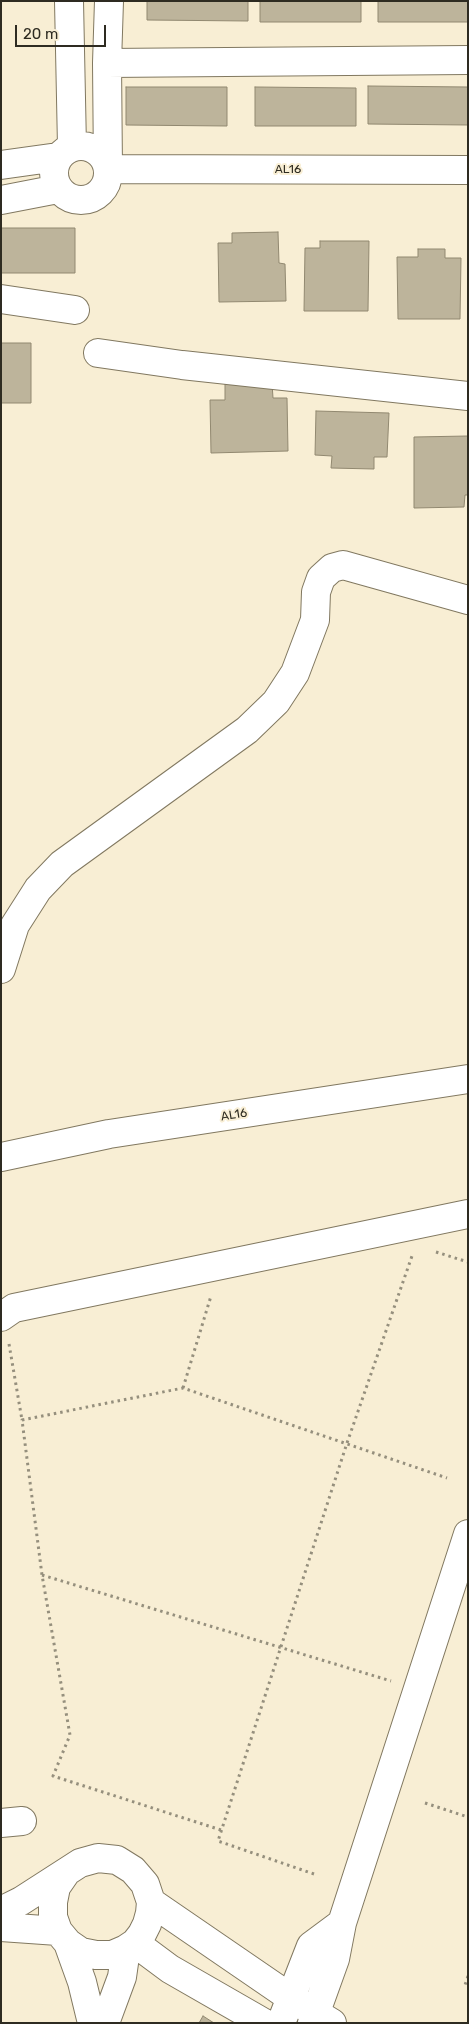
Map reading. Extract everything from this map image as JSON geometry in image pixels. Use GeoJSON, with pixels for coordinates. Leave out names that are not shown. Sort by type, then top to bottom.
{"type":"FeatureCollection","features":[{"type":"Feature","properties":{"kind":"street"},"geometry":{"type":"LineString","coordinates":[[68,1],[65,152],[53,173],[54,182],[65,196],[82,200],[91,198],[105,187],[108,169],[107,63],[109,1]]}},
{"type":"Feature","properties":{"kind":"street"},"geometry":{"type":"LineString","coordinates":[[107,63],[468,60]]}},
{"type":"Feature","properties":{"kind":"street"},"geometry":{"type":"LineString","coordinates":[[1,165],[89,146],[96,150],[106,162],[108,169]]}},
{"type":"Feature","properties":{"kind":"street","name":"AL16"},"geometry":{"type":"LineString","coordinates":[[108,169],[468,170]]}},
{"type":"Feature","properties":{"kind":"street"},"geometry":{"type":"LineString","coordinates":[[1,200],[58,189]]}},
{"type":"Feature","properties":{"kind":"street"},"geometry":{"type":"LineString","coordinates":[[1,298],[75,310]]}},
{"type":"Feature","properties":{"kind":"street"},"geometry":{"type":"LineString","coordinates":[[98,353],[182,365],[468,396]]}},
{"type":"Feature","properties":{"kind":"street"},"geometry":{"type":"LineString","coordinates":[[1,969],[15,925],[38,889],[62,864],[247,730],[276,702],[294,673],[314,620],[316,592],[321,578],[332,568],[343,565],[468,600]]}},
{"type":"Feature","properties":{"kind":"street","name":"AL16"},"geometry":{"type":"LineString","coordinates":[[1,1157],[108,1134],[468,1079]]}},
{"type":"Feature","properties":{"kind":"street"},"geometry":{"type":"LineString","coordinates":[[1,1317],[14,1308],[468,1214]]}},
{"type":"Feature","properties":{"kind":"street"},"geometry":{"type":"LineString","coordinates":[[150,1902],[286,2011],[320,2020],[342,1923],[468,1534]]}},
{"type":"Feature","properties":{"kind":"street"},"geometry":{"type":"LineString","coordinates":[[1,1911],[21,1901],[80,1863],[98,1858],[117,1860],[133,1870],[145,1884],[150,1902],[150,1913],[142,1934],[130,1946],[112,1955],[96,1955],[81,1952],[63,1937],[1,1927]]}},
{"type":"Feature","properties":{"kind":"street"},"geometry":{"type":"LineString","coordinates":[[65,1874],[56,1887],[53,1917],[82,1982],[92,2023]]}},
{"type":"Feature","properties":{"kind":"street"},"geometry":{"type":"LineString","coordinates":[[286,2011],[310,1946],[342,1923]]}},
{"type":"Feature","properties":{"kind":"street"},"geometry":{"type":"LineString","coordinates":[[104,2023],[122,1977],[130,1946]]}},
{"type":"Feature","properties":{"kind":"street"},"geometry":{"type":"LineString","coordinates":[[130,1946],[264,2023]]}},
{"type":"Feature","properties":{"kind":"path"},"geometry":{"type":"LineString","coordinates":[[314,1874],[218,1841],[347,1443],[412,1255]]}},
{"type":"Feature","properties":{"kind":"path"},"geometry":{"type":"LineString","coordinates":[[183,1388],[213,1290]]}},
{"type":"Feature","properties":{"kind":"path"},"geometry":{"type":"LineString","coordinates":[[221,1830],[53,1776],[70,1735],[42,1575],[22,1420],[183,1388],[447,1478]]}},
{"type":"Feature","properties":{"kind":"path"},"geometry":{"type":"LineString","coordinates":[[42,1575],[394,1682]]}},
{"type":"Feature","properties":{"kind":"path"},"geometry":{"type":"LineString","coordinates":[[426,1803],[468,1817]]}},
{"type":"Feature","properties":{"kind":"path"},"geometry":{"type":"LineString","coordinates":[[468,1976],[465,1985],[468,1987]]}},
{"type":"Feature","properties":{"kind":"building"},"geometry":{"type":"Polygon","coordinates":[[[147,1],[248,1],[248,21],[147,20],[147,1]]]}},
{"type":"Feature","properties":{"kind":"building"},"geometry":{"type":"Polygon","coordinates":[[[260,1],[361,1],[361,22],[260,22],[260,1]]]}},
{"type":"Feature","properties":{"kind":"building"},"geometry":{"type":"Polygon","coordinates":[[[378,1],[468,1],[468,22],[378,22],[378,1]]]}},
{"type":"Feature","properties":{"kind":"building"},"geometry":{"type":"Polygon","coordinates":[[[368,86],[468,87],[468,125],[368,124],[368,86]]]}},
{"type":"Feature","properties":{"kind":"building"},"geometry":{"type":"Polygon","coordinates":[[[126,87],[227,87],[227,126],[126,125],[126,87]]]}},
{"type":"Feature","properties":{"kind":"building"},"geometry":{"type":"Polygon","coordinates":[[[255,87],[356,88],[356,126],[255,126],[255,87]]]}},
{"type":"Feature","properties":{"kind":"building"},"geometry":{"type":"Polygon","coordinates":[[[1,228],[75,228],[75,273],[1,273],[1,228]]]}},
{"type":"Feature","properties":{"kind":"building"},"geometry":{"type":"Polygon","coordinates":[[[278,232],[279,263],[285,264],[286,301],[219,302],[218,243],[232,243],[232,233],[278,232]]]}},
{"type":"Feature","properties":{"kind":"building"},"geometry":{"type":"Polygon","coordinates":[[[320,241],[369,241],[368,311],[304,311],[305,248],[320,248],[320,241]]]}},
{"type":"Feature","properties":{"kind":"building"},"geometry":{"type":"Polygon","coordinates":[[[418,249],[445,249],[445,258],[461,258],[460,319],[398,319],[397,257],[418,257],[418,249]]]}},
{"type":"Feature","properties":{"kind":"building"},"geometry":{"type":"Polygon","coordinates":[[[1,343],[31,343],[31,403],[1,403],[1,343]]]}},
{"type":"Feature","properties":{"kind":"building"},"geometry":{"type":"Polygon","coordinates":[[[272,383],[273,398],[287,398],[288,451],[211,453],[210,400],[225,400],[225,384],[272,383]]]}},
{"type":"Feature","properties":{"kind":"building"},"geometry":{"type":"Polygon","coordinates":[[[316,411],[389,413],[387,457],[374,457],[374,469],[331,468],[332,456],[315,455],[316,411]]]}},
{"type":"Feature","properties":{"kind":"building"},"geometry":{"type":"Polygon","coordinates":[[[468,436],[468,495],[465,495],[464,507],[414,508],[414,437],[468,436]]]}},
{"type":"Feature","properties":{"kind":"building"},"geometry":{"type":"Polygon","coordinates":[[[203,2016],[214,2023],[199,2023],[203,2016]]]}}]}
